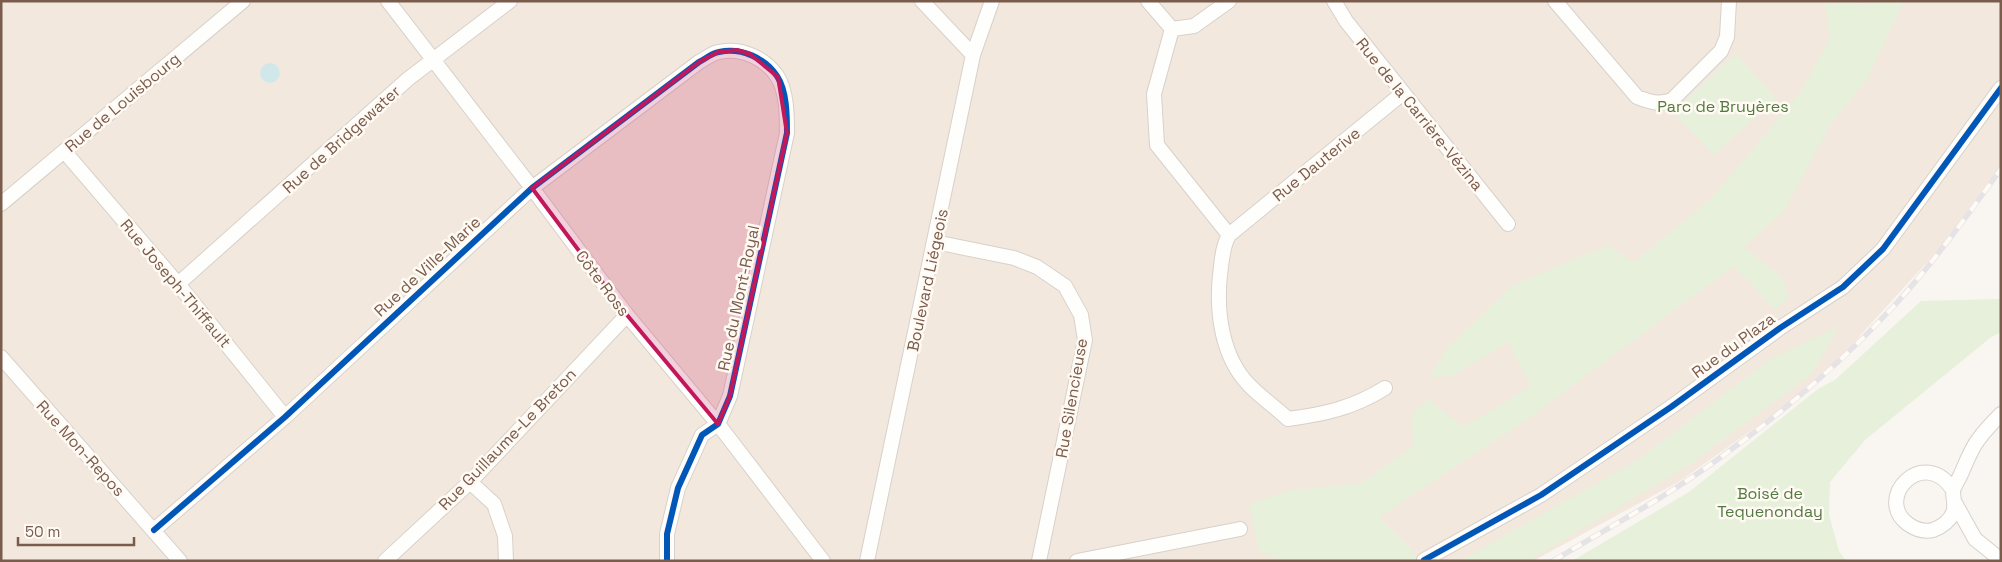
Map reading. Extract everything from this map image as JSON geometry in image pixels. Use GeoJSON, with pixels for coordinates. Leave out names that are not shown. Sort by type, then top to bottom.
{"type":"FeatureCollection","features":[{"type":"Feature","properties":{"kind":"street","name":"Rue de Louisbourg"},"geometry":{"type":"LineString","coordinates":[[1,204],[243,1]]}},
{"type":"Feature","properties":{"kind":"street","name":"Côte Ross"},"geometry":{"type":"LineString","coordinates":[[388,1],[627,315],[718,424],[823,561]]}},
{"type":"Feature","properties":{"kind":"street","name":"Rue de Bridgewater"},"geometry":{"type":"LineString","coordinates":[[178,284],[432,59],[510,1]]}},
{"type":"Feature","properties":{"kind":"street"},"geometry":{"type":"LineString","coordinates":[[922,1],[973,56]]}},
{"type":"Feature","properties":{"kind":"street","name":"Boulevard Liégeois"},"geometry":{"type":"LineString","coordinates":[[867,561],[973,56],[992,1]]}},
{"type":"Feature","properties":{"kind":"street"},"geometry":{"type":"LineString","coordinates":[[1148,1],[1172,29]]}},
{"type":"Feature","properties":{"kind":"street"},"geometry":{"type":"LineString","coordinates":[[1172,29],[1194,26],[1229,1]]}},
{"type":"Feature","properties":{"kind":"street","name":"Rue de la Carrière-Vézina"},"geometry":{"type":"LineString","coordinates":[[1334,1],[1346,21],[1508,224]]}},
{"type":"Feature","properties":{"kind":"street"},"geometry":{"type":"LineString","coordinates":[[1555,1],[1637,97],[1652,103],[1663,104],[1672,100],[1721,51],[1727,37],[1729,1]]}},
{"type":"Feature","properties":{"kind":"street"},"geometry":{"type":"LineString","coordinates":[[1172,29],[1154,94],[1158,145],[1229,234],[1224,244],[1219,289],[1222,331],[1231,358],[1249,385],[1288,418],[1326,414],[1368,398],[1385,388]]}},
{"type":"Feature","properties":{"kind":"street","name":"Rue de Ville-Marie"},"geometry":{"type":"LineString","coordinates":[[154,530],[285,417],[532,188],[699,62],[718,52],[737,50]]}},
{"type":"Feature","properties":{"kind":"street","name":"Rue du Mont-Royal"},"geometry":{"type":"LineString","coordinates":[[667,561],[667,534],[678,488],[702,435],[718,424],[730,396],[787,133],[784,96],[778,77],[766,65],[750,54],[737,50]]}},
{"type":"Feature","properties":{"kind":"street","name":"Rue du Plaza"},"geometry":{"type":"LineString","coordinates":[[1424,560],[1541,495],[1671,407],[1780,328],[1843,287],[1883,249],[2001,88]]}},
{"type":"Feature","properties":{"kind":"street","name":"Rue Dauterive"},"geometry":{"type":"LineString","coordinates":[[1229,234],[1403,93]]}},
{"type":"Feature","properties":{"kind":"street","name":"Rue Joseph-Thiffault"},"geometry":{"type":"LineString","coordinates":[[64,151],[178,284],[285,417]]}},
{"type":"Feature","properties":{"kind":"street","name":"Rue Silencieuse"},"geometry":{"type":"LineString","coordinates":[[935,242],[1014,258],[1036,266],[1065,286],[1080,314],[1085,340],[1039,561]]}},
{"type":"Feature","properties":{"kind":"street","name":"Rue Guillaume-Le Breton"},"geometry":{"type":"LineString","coordinates":[[385,561],[470,482],[627,315]]}},
{"type":"Feature","properties":{"kind":"street","name":"Rue Mon-Repos"},"geometry":{"type":"LineString","coordinates":[[1,357],[180,561]]}},
{"type":"Feature","properties":{"kind":"street"},"geometry":{"type":"LineString","coordinates":[[2001,414],[1977,440],[1954,497],[1975,539],[2001,560]]}},
{"type":"Feature","properties":{"kind":"street"},"geometry":{"type":"LineString","coordinates":[[470,482],[494,504],[505,536],[506,561]]}},
{"type":"Feature","properties":{"kind":"street"},"geometry":{"type":"LineString","coordinates":[[1077,561],[1240,529]]}},
{"type":"Feature","properties":{"kind":"highlighted area"},"geometry":{"type":"Polygon","coordinates":[[[737,50],[750,54],[778,77],[787,133],[730,396],[718,424],[627,315],[532,188],[699,62],[718,52],[737,50]]]}},
{"type":"Feature","properties":{"kind":"shaded area"},"geometry":{"type":"Polygon","coordinates":[[[1,1],[2001,1],[2001,165],[1940,248],[1815,385],[1680,481],[1533,561],[1,561],[1,1]]]}},
{"type":"Feature","properties":{"kind":"green space"},"geometry":{"type":"Polygon","coordinates":[[[1825,1],[1860,3],[1904,1],[1867,79],[1831,124],[1785,209],[1744,247],[1782,278],[1789,297],[1775,310],[1734,266],[1532,416],[1379,517],[1412,550],[1418,561],[1284,561],[1259,551],[1249,504],[1292,490],[1362,483],[1414,446],[1411,415],[1428,399],[1464,427],[1531,386],[1508,342],[1454,375],[1429,378],[1447,349],[1513,285],[1609,245],[1633,263],[1712,198],[1800,93],[1830,39],[1825,1]]]}},
{"type":"Feature","properties":{"kind":"green space","name":"Parc de Bruyères"},"geometry":{"type":"Polygon","coordinates":[[[1736,54],[1776,98],[1714,155],[1673,112],[1736,54]]]}},
{"type":"Feature","properties":{"kind":"green space","name":"Boisé de Tequenonday"},"geometry":{"type":"Polygon","coordinates":[[[2001,299],[2001,332],[1990,338],[1865,440],[1830,482],[1829,515],[1839,551],[1846,561],[1572,561],[1689,492],[1818,389],[1835,380],[1921,301],[2001,299]]]}},
{"type":"Feature","properties":{"kind":"green space"},"geometry":{"type":"Polygon","coordinates":[[[1839,326],[1813,373],[1688,466],[1528,561],[1460,561],[1638,460],[1769,360],[1839,326]]]}},
{"type":"Feature","properties":{"kind":"water"},"geometry":{"type":"Polygon","coordinates":[[[266,63],[274,63],[280,69],[280,77],[274,83],[266,83],[260,77],[260,69],[266,63]]]}},
{"type":"Feature","properties":{"kind":"railway"},"geometry":{"type":"LineString","coordinates":[[1553,561],[1695,476],[1762,426],[1830,369],[1908,290],[2001,169]]}},
{"type":"Feature","properties":{"kind":"cycle path"},"geometry":{"type":"LineString","coordinates":[[154,530],[285,417],[532,188],[699,62],[716,53],[736,51],[759,59],[777,76],[785,96],[787,133],[730,396],[718,424],[702,435],[678,488],[667,534],[667,561]]}},
{"type":"Feature","properties":{"kind":"cycle path"},"geometry":{"type":"LineString","coordinates":[[1424,560],[1541,495],[1671,407],[1780,328],[1843,287],[1883,249],[2001,88]]}}]}
